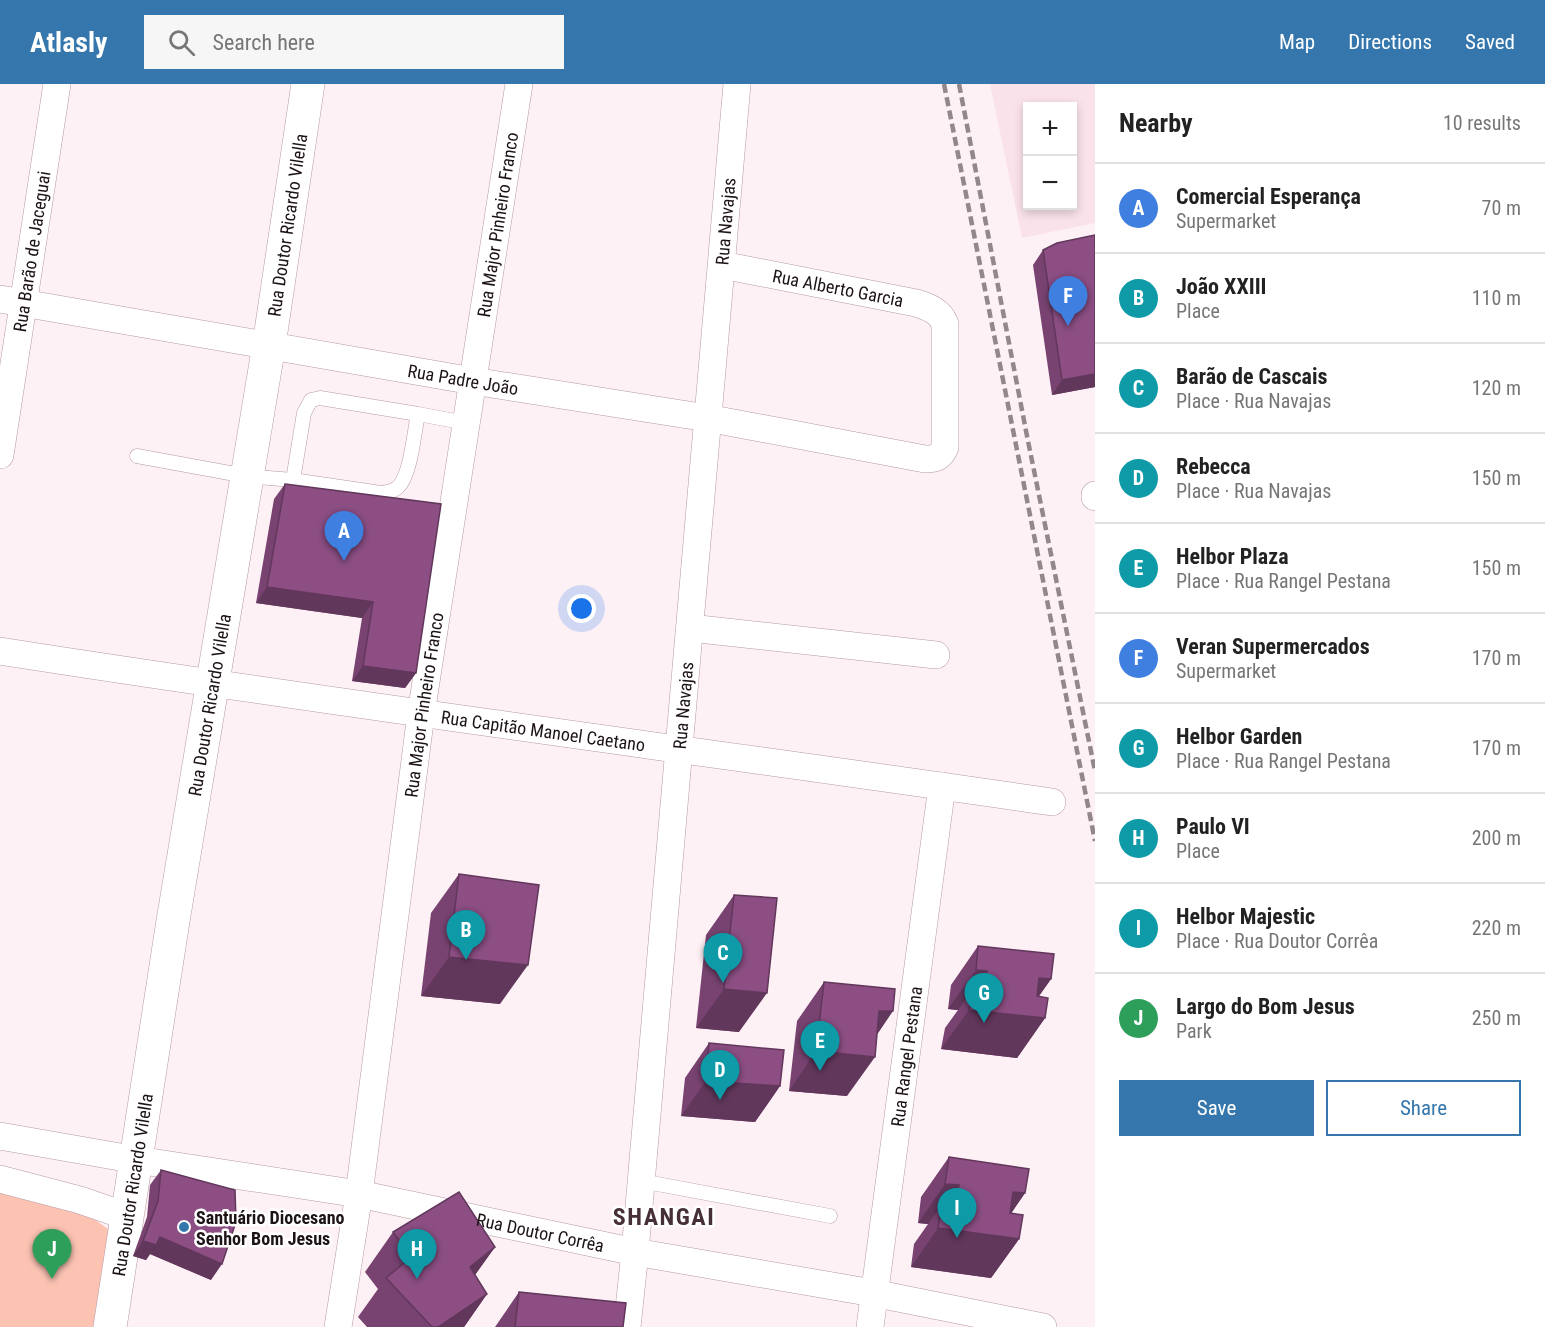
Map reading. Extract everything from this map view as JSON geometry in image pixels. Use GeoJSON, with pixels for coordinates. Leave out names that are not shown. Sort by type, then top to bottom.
{"type":"FeatureCollection","features":[{"type":"Feature","properties":{"kind":"street","name":"Rua Barão de Jaceguai"},"geometry":{"type":"LineString","coordinates":[[0,454],[11,301],[57,84]]}},
{"type":"Feature","properties":{"kind":"street","name":"Rua Doutor Ricardo Vilella"},"geometry":{"type":"LineString","coordinates":[[110,1327],[173,921],[269,345],[308,84]]}},
{"type":"Feature","properties":{"kind":"street","name":"Rua Major Pinheiro Franco"},"geometry":{"type":"LineString","coordinates":[[338,1327],[359,1194],[421,714],[519,84]]}},
{"type":"Feature","properties":{"kind":"street","name":"Rua Navajas"},"geometry":{"type":"LineString","coordinates":[[627,1327],[737,84]]}},
{"type":"Feature","properties":{"kind":"street","name":"Rua Alberto Garcia"},"geometry":{"type":"LineString","coordinates":[[722,265],[916,303],[930,307],[942,316],[945,324],[945,447],[942,455],[925,459]]}},
{"type":"Feature","properties":{"kind":"street","name":"Rua Padre João"},"geometry":{"type":"LineString","coordinates":[[11,301],[472,381],[707,418],[925,459]]}},
{"type":"Feature","properties":{"kind":"street"},"geometry":{"type":"LineString","coordinates":[[690,628],[936,655]]}},
{"type":"Feature","properties":{"kind":"street","name":"Rua Capitão Manoel Caetano"},"geometry":{"type":"LineString","coordinates":[[0,651],[213,685],[679,748],[1052,802]]}},
{"type":"Feature","properties":{"kind":"street","name":"Rua Rangel Pestana"},"geometry":{"type":"LineString","coordinates":[[870,1327],[942,786]]}},
{"type":"Feature","properties":{"kind":"street","name":"Rua Doutor Corrêa"},"geometry":{"type":"LineString","coordinates":[[0,1136],[137,1160],[359,1194],[635,1252],[873,1293],[1043,1327]]}},
{"type":"Feature","properties":{"kind":"street"},"geometry":{"type":"LineString","coordinates":[[0,1179],[80,1200],[126,1216]]}},
{"type":"Feature","properties":{"kind":"lane"},"geometry":{"type":"LineString","coordinates":[[293,480],[304,413],[311,400],[320,398],[466,423]]}},
{"type":"Feature","properties":{"kind":"lane"},"geometry":{"type":"LineString","coordinates":[[137,456],[246,476],[293,480],[370,492],[391,492],[405,477],[417,414]]}},
{"type":"Feature","properties":{"kind":"lane"},"geometry":{"type":"LineString","coordinates":[[641,1180],[830,1216]]}},
{"type":"Feature","properties":{"kind":"shaded area"},"geometry":{"type":"Polygon","coordinates":[[[990,84],[1095,84],[1095,223],[1022,238],[990,84]]]}},
{"type":"Feature","properties":{"kind":"shaded area"},"geometry":{"type":"Polygon","coordinates":[[[0,1190],[78,1208],[111,1231],[95,1327],[0,1327],[0,1190]]]}},
{"type":"Feature","properties":{"kind":"building"},"geometry":{"type":"Polygon","coordinates":[[[1095,235],[1095,374],[1062,380],[1043,250],[1057,243],[1095,235]]]}},
{"type":"Feature","properties":{"kind":"building"},"geometry":{"type":"Polygon","coordinates":[[[285,484],[441,504],[416,673],[363,666],[373,602],[267,587],[285,484]]]}},
{"type":"Feature","properties":{"kind":"building"},"geometry":{"type":"Polygon","coordinates":[[[459,874],[539,885],[528,965],[449,957],[459,874]]]}},
{"type":"Feature","properties":{"kind":"building"},"geometry":{"type":"Polygon","coordinates":[[[734,895],[777,898],[767,993],[724,989],[734,895]]]}},
{"type":"Feature","properties":{"kind":"building"},"geometry":{"type":"Polygon","coordinates":[[[978,946],[1054,954],[1051,979],[1039,978],[1037,996],[1048,998],[1045,1018],[969,1010],[973,989],[984,989],[987,971],[976,970],[978,946]]]}},
{"type":"Feature","properties":{"kind":"building"},"geometry":{"type":"Polygon","coordinates":[[[824,982],[895,989],[893,1011],[879,1011],[875,1057],[816,1051],[824,982]]]}},
{"type":"Feature","properties":{"kind":"building"},"geometry":{"type":"Polygon","coordinates":[[[709,1043],[784,1050],[780,1086],[706,1081],[709,1043]]]}},
{"type":"Feature","properties":{"kind":"building"},"geometry":{"type":"Polygon","coordinates":[[[949,1157],[1029,1169],[1025,1193],[1013,1192],[1010,1213],[1023,1215],[1019,1239],[938,1228],[942,1205],[955,1207],[959,1185],[945,1184],[949,1157]]]}},
{"type":"Feature","properties":{"kind":"building","name":"Santuário Diocesano Senhor Bom Jesus"},"geometry":{"type":"Polygon","coordinates":[[[161,1170],[235,1190],[236,1222],[222,1264],[160,1237],[156,1245],[143,1241],[158,1201],[161,1170]]]}},
{"type":"Feature","properties":{"kind":"building"},"geometry":{"type":"Polygon","coordinates":[[[459,1192],[495,1247],[470,1267],[487,1294],[438,1327],[432,1327],[386,1278],[411,1257],[393,1232],[459,1192]]]}},
{"type":"Feature","properties":{"kind":"building"},"geometry":{"type":"Polygon","coordinates":[[[519,1292],[626,1303],[623,1327],[515,1327],[519,1292]]]}},
{"type":"Feature","properties":{"kind":"railway"},"geometry":{"type":"LineString","coordinates":[[944,84],[1095,841]]}},
{"type":"Feature","properties":{"kind":"railway"},"geometry":{"type":"LineString","coordinates":[[959,84],[1095,771]]}},
{"type":"Feature","properties":{"kind":"place","name":"Veran Supermercados"},"geometry":{"type":"Point","coordinates":[1068,326]}},
{"type":"Feature","properties":{"kind":"place","name":"Comercial Esperança"},"geometry":{"type":"Point","coordinates":[344,561]}},
{"type":"Feature","properties":{"kind":"place","name":"João XXIII"},"geometry":{"type":"Point","coordinates":[466,960]}},
{"type":"Feature","properties":{"kind":"place","name":"Barão de Cascais"},"geometry":{"type":"Point","coordinates":[723,983]}},
{"type":"Feature","properties":{"kind":"place","name":"Helbor Garden"},"geometry":{"type":"Point","coordinates":[984,1023]}},
{"type":"Feature","properties":{"kind":"place","name":"Helbor Plaza"},"geometry":{"type":"Point","coordinates":[820,1071]}},
{"type":"Feature","properties":{"kind":"place","name":"Rebecca"},"geometry":{"type":"Point","coordinates":[720,1100]}},
{"type":"Feature","properties":{"kind":"place","name":"Santuário Diocesano Senhor Bom Jesus"},"geometry":{"type":"Point","coordinates":[184,1227]}},
{"type":"Feature","properties":{"kind":"place","name":"Helbor Majestic"},"geometry":{"type":"Point","coordinates":[957,1238]}},
{"type":"Feature","properties":{"kind":"place","name":"Largo do Bom Jesus"},"geometry":{"type":"Point","coordinates":[52,1279]}},
{"type":"Feature","properties":{"kind":"place","name":"Paulo VI"},"geometry":{"type":"Point","coordinates":[417,1279]}},
{"type":"Feature","properties":{"kind":"district","name":"SHANGAI"},"geometry":{"type":"Point","coordinates":[664,1217]}}]}
